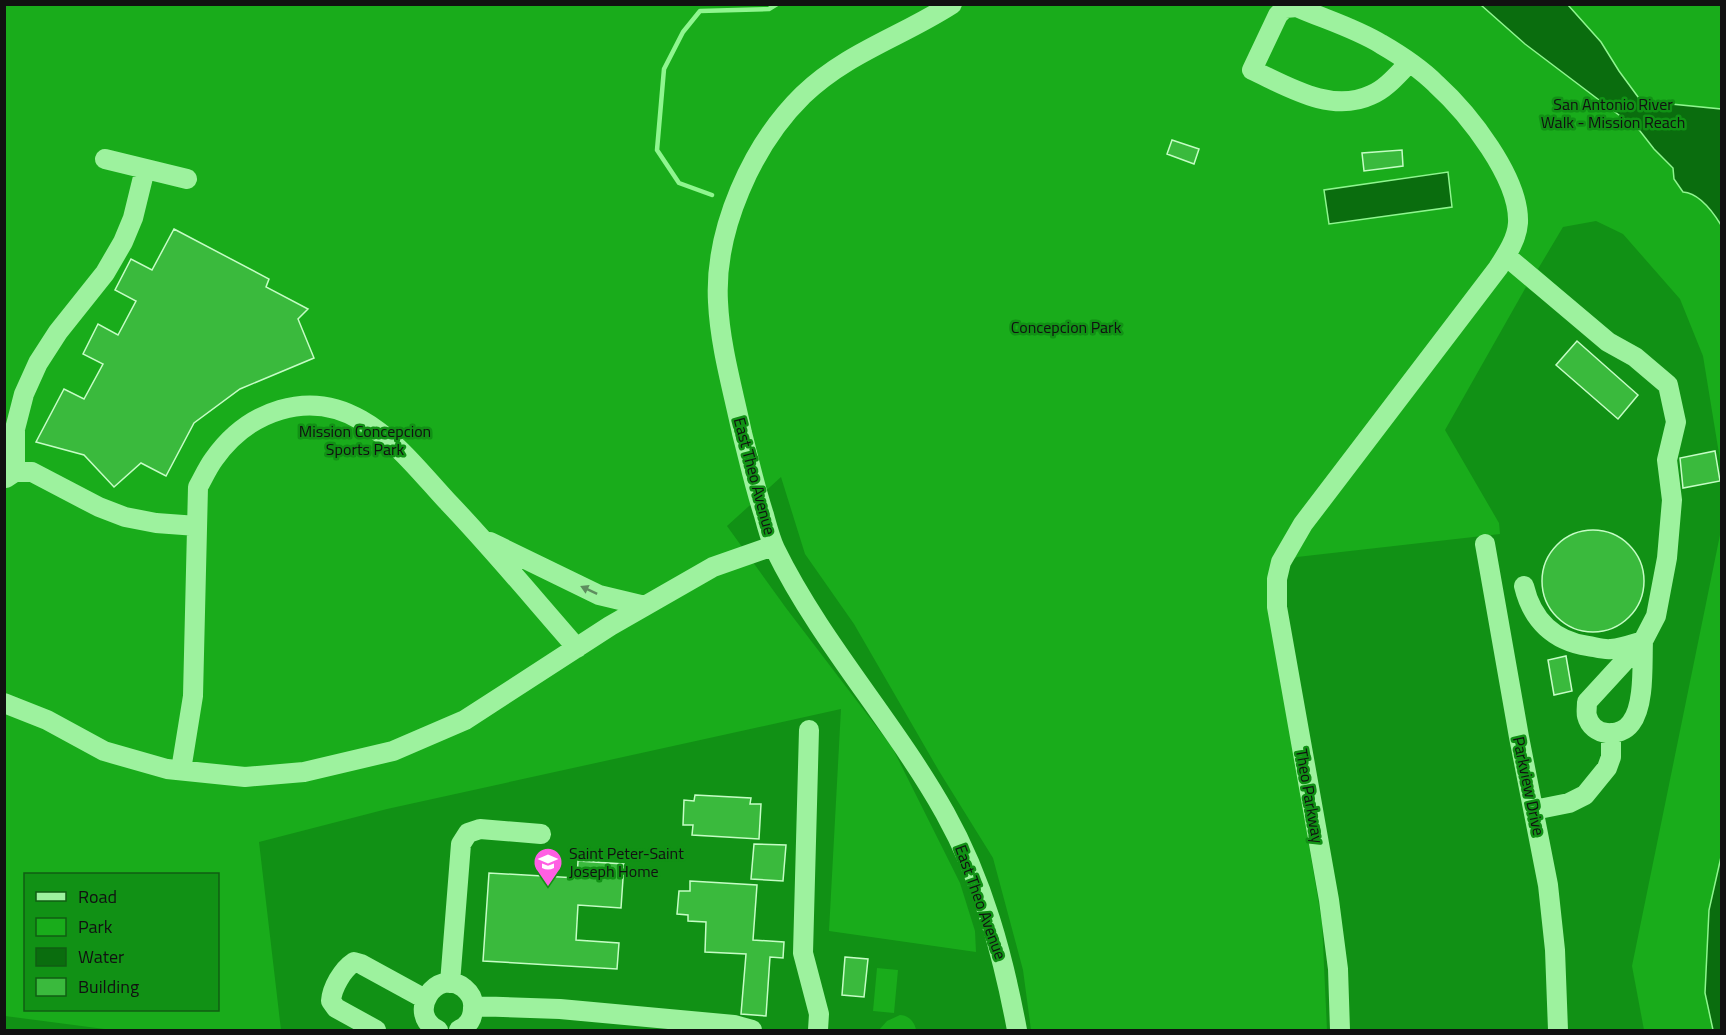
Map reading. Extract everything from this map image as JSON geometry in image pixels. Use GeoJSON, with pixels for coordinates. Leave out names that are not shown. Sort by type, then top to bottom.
{"type":"FeatureCollection","features":[{"type":"Feature","properties":{"kind":"street","name":"East Theo Avenue"},"geometry":{"type":"LineString","coordinates":[[952,4],[912,28],[851,58],[826,75],[775,127],[752,164],[733,208],[722,253],[717,300],[723,348],[754,484],[773,546],[804,600],[913,760],[946,815],[973,871],[993,926],[1007,975],[1017,1030]]}},
{"type":"Feature","properties":{"kind":"street"},"geometry":{"type":"LineString","coordinates":[[1409,63],[1385,86],[1370,96],[1351,100],[1315,98],[1252,70],[1278,15],[1285,8],[1297,7],[1378,42],[1409,63],[1437,84],[1460,109],[1500,163],[1510,183],[1518,213],[1518,225],[1513,243],[1506,256],[1608,342],[1635,357],[1668,386],[1676,422],[1667,460],[1672,500],[1667,558],[1656,616],[1644,641],[1587,702],[1587,717],[1592,726],[1604,734],[1618,733],[1631,723],[1639,705],[1644,641]]}},
{"type":"Feature","properties":{"kind":"street"},"geometry":{"type":"LineString","coordinates":[[105,159],[187,179]]}},
{"type":"Feature","properties":{"kind":"street"},"geometry":{"type":"LineString","coordinates":[[145,169],[133,218],[123,242],[105,273],[58,332],[38,363],[24,394],[15,429],[10,476],[32,472],[99,507],[125,517],[156,523],[197,526]]}},
{"type":"Feature","properties":{"kind":"street","name":"Theo Parkway"},"geometry":{"type":"LineString","coordinates":[[1340,1030],[1338,969],[1329,900],[1277,607],[1277,579],[1281,562],[1304,524],[1506,256]]}},
{"type":"Feature","properties":{"kind":"street"},"geometry":{"type":"LineString","coordinates":[[181,770],[193,696],[198,487],[214,459],[235,435],[262,415],[301,404],[336,408],[361,420],[388,439],[482,538],[577,648]]}},
{"type":"Feature","properties":{"kind":"street"},"geometry":{"type":"LineString","coordinates":[[482,538],[599,595],[645,606]]}},
{"type":"Feature","properties":{"kind":"street","name":"Parkview Drive"},"geometry":{"type":"LineString","coordinates":[[1485,544],[1518,737],[1550,896],[1558,1030]]}},
{"type":"Feature","properties":{"kind":"street"},"geometry":{"type":"LineString","coordinates":[[4,703],[47,720],[104,750],[167,769],[245,777],[304,772],[393,751],[465,720],[645,606],[713,567],[773,546]]}},
{"type":"Feature","properties":{"kind":"street"},"geometry":{"type":"LineString","coordinates":[[1524,586],[1528,601],[1540,622],[1554,635],[1572,644],[1610,649],[1644,641]]}},
{"type":"Feature","properties":{"kind":"street"},"geometry":{"type":"LineString","coordinates":[[809,730],[803,953],[819,1014],[818,1030]]}},
{"type":"Feature","properties":{"kind":"street"},"geometry":{"type":"LineString","coordinates":[[1534,810],[1569,803],[1585,795],[1607,768],[1611,758],[1611,733]]}},
{"type":"Feature","properties":{"kind":"street"},"geometry":{"type":"LineString","coordinates":[[450,983],[461,844],[468,833],[480,829],[541,834]]}},
{"type":"Feature","properties":{"kind":"street"},"geometry":{"type":"LineString","coordinates":[[376,1030],[336,1008],[331,1001],[332,994],[347,967],[354,962],[425,999]]}},
{"type":"Feature","properties":{"kind":"street"},"geometry":{"type":"LineString","coordinates":[[434,1030],[426,1020],[423,1010],[425,999],[430,990],[440,984],[450,983],[466,990],[472,997],[474,1006],[472,1018],[465,1028],[459,1030]]}},
{"type":"Feature","properties":{"kind":"street"},"geometry":{"type":"LineString","coordinates":[[474,1006],[560,1009],[734,1024],[752,1030]]}},
{"type":"Feature","properties":{"kind":"green space"},"geometry":{"type":"Polygon","coordinates":[[[4,5],[1721,5],[1721,466],[1703,356],[1680,299],[1623,234],[1596,221],[1563,227],[1538,269],[1559,288],[1547,302],[1526,287],[1445,430],[1499,523],[1500,534],[1297,557],[1268,578],[1271,618],[1322,923],[1327,1030],[1031,1030],[1023,970],[993,858],[939,771],[854,624],[805,554],[781,477],[727,526],[892,747],[960,883],[975,931],[976,952],[829,931],[841,709],[387,809],[259,842],[281,1030],[112,1030],[5,1016],[4,5]]]}},
{"type":"Feature","properties":{"kind":"green space"},"geometry":{"type":"Polygon","coordinates":[[[1721,530],[1721,1030],[1644,1030],[1632,966],[1721,530]]]}},
{"type":"Feature","properties":{"kind":"green space"},"geometry":{"type":"Polygon","coordinates":[[[877,968],[898,970],[894,1013],[873,1011],[877,968]]]}},
{"type":"Feature","properties":{"kind":"green space"},"geometry":{"type":"Polygon","coordinates":[[[900,1015],[911,1020],[916,1030],[879,1030],[887,1021],[900,1015]]]}},
{"type":"Feature","properties":{"kind":"water"},"geometry":{"type":"Polygon","coordinates":[[[1481,5],[1568,5],[1601,42],[1641,101],[1721,109],[1721,225],[1700,199],[1683,192],[1674,179],[1673,168],[1640,131],[1525,44],[1481,5]]]}},
{"type":"Feature","properties":{"kind":"water"},"geometry":{"type":"Polygon","coordinates":[[[1448,172],[1452,207],[1329,224],[1324,190],[1448,172]]]}},
{"type":"Feature","properties":{"kind":"water"},"geometry":{"type":"Polygon","coordinates":[[[1721,857],[1721,1030],[1713,1030],[1705,993],[1709,910],[1721,857]]]}},
{"type":"Feature","properties":{"kind":"building"},"geometry":{"type":"Polygon","coordinates":[[[1172,140],[1199,149],[1194,164],[1167,154],[1172,140]]]}},
{"type":"Feature","properties":{"kind":"building"},"geometry":{"type":"Polygon","coordinates":[[[1402,150],[1403,166],[1364,171],[1362,153],[1402,150]]]}},
{"type":"Feature","properties":{"kind":"building"},"geometry":{"type":"Polygon","coordinates":[[[174,229],[269,279],[266,287],[308,309],[298,319],[314,358],[240,389],[194,423],[166,476],[141,463],[114,487],[84,455],[36,442],[64,389],[84,399],[103,364],[83,354],[98,324],[118,335],[136,301],[115,290],[131,259],[152,270],[174,229]]]}},
{"type":"Feature","properties":{"kind":"building"},"geometry":{"type":"Polygon","coordinates":[[[1577,341],[1638,395],[1618,419],[1556,365],[1577,341]]]}},
{"type":"Feature","properties":{"kind":"building"},"geometry":{"type":"Polygon","coordinates":[[[1715,451],[1720,481],[1683,488],[1680,458],[1715,451]]]}},
{"type":"Feature","properties":{"kind":"building"},"geometry":{"type":"Polygon","coordinates":[[[1593,530],[1613,533],[1622,538],[1636,552],[1641,561],[1644,581],[1641,601],[1636,610],[1622,624],[1613,629],[1593,632],[1573,629],[1564,624],[1550,610],[1545,601],[1542,581],[1545,561],[1550,552],[1564,538],[1573,533],[1593,530]]]}},
{"type":"Feature","properties":{"kind":"building"},"geometry":{"type":"Polygon","coordinates":[[[1566,656],[1572,691],[1554,695],[1548,660],[1566,656]]]}},
{"type":"Feature","properties":{"kind":"building"},"geometry":{"type":"Polygon","coordinates":[[[695,795],[751,798],[750,804],[761,804],[759,839],[692,835],[693,825],[683,825],[684,800],[694,801],[695,795]]]}},
{"type":"Feature","properties":{"kind":"building"},"geometry":{"type":"Polygon","coordinates":[[[754,844],[786,845],[783,881],[751,879],[754,844]]]}},
{"type":"Feature","properties":{"kind":"building"},"geometry":{"type":"Polygon","coordinates":[[[578,861],[624,864],[621,908],[578,905],[576,940],[619,943],[617,969],[483,961],[489,873],[577,878],[578,861]]]}},
{"type":"Feature","properties":{"kind":"building"},"geometry":{"type":"Polygon","coordinates":[[[690,881],[757,885],[753,940],[784,942],[783,958],[770,957],[766,1016],[741,1014],[746,954],[705,952],[706,922],[688,921],[688,915],[677,914],[679,891],[690,891],[690,881]]]}},
{"type":"Feature","properties":{"kind":"building"},"geometry":{"type":"Polygon","coordinates":[[[845,957],[868,959],[864,997],[842,995],[845,957]]]}},
{"type":"Feature","properties":{"kind":"waterway"},"geometry":{"type":"LineString","coordinates":[[712,195],[679,183],[657,150],[664,69],[683,32],[700,11],[769,9],[777,4]]}},
{"type":"Feature","properties":{"kind":"place","name":"Saint Peter-Saint Joseph Home"},"geometry":{"type":"Point","coordinates":[548,888]}},
{"type":"Feature","properties":{"kind":"park label","name":"San Antonio River Walk - Mission Reach"},"geometry":{"type":"Point","coordinates":[1613,113]}},
{"type":"Feature","properties":{"kind":"park label","name":"Concepcion Park"},"geometry":{"type":"Point","coordinates":[1066,327]}},
{"type":"Feature","properties":{"kind":"park label","name":"Mission Concepcion Sports Park"},"geometry":{"type":"Point","coordinates":[365,440]}}]}
